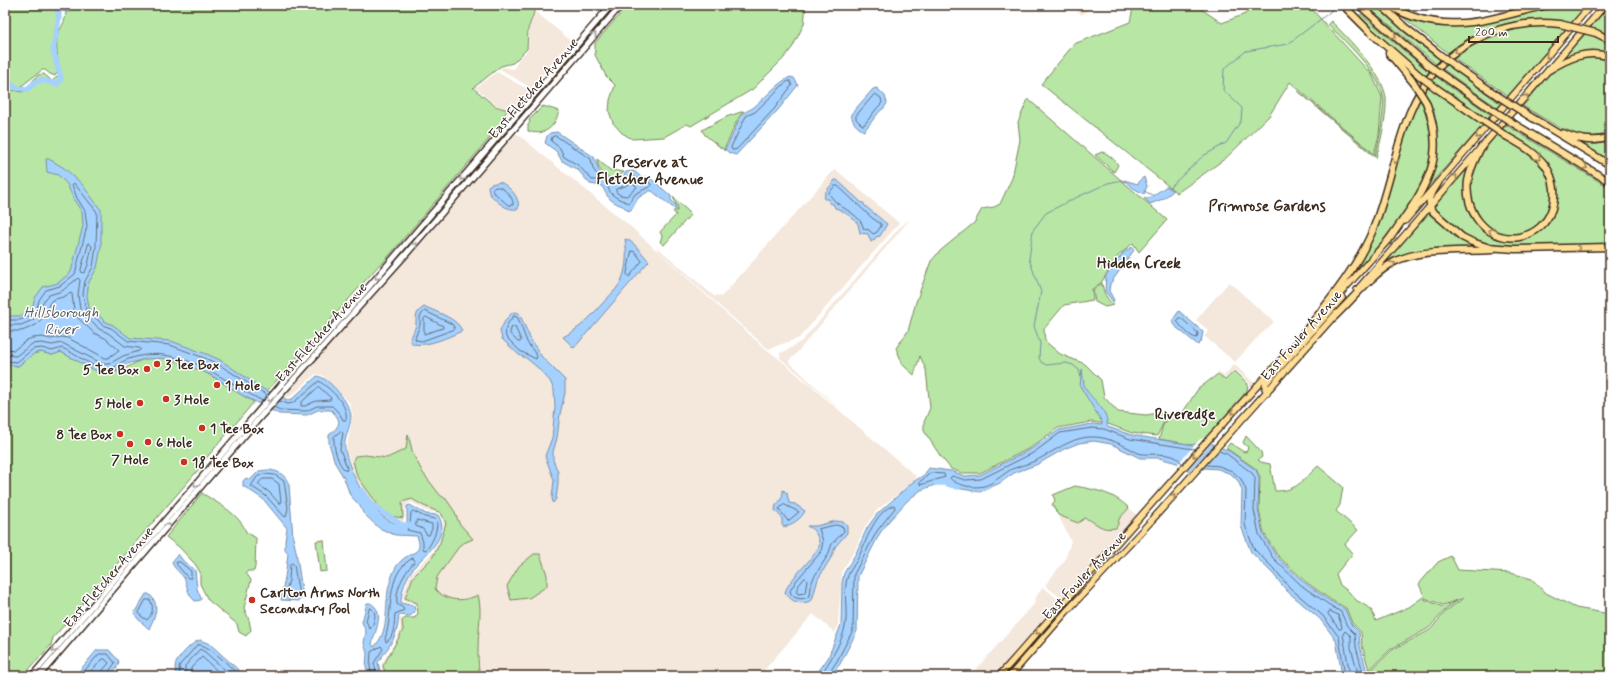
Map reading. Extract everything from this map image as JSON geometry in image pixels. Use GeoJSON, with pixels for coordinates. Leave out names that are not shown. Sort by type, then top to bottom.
{"type":"FeatureCollection","features":[{"type":"Feature","properties":{"kind":"highway"},"geometry":{"type":"LineString","coordinates":[[1343,5],[1369,31],[1420,76],[1539,159],[1548,171],[1553,184],[1554,199],[1551,212],[1542,225],[1529,234],[1516,237],[1500,236],[1485,228],[1474,215],[1468,200],[1468,183],[1471,168],[1481,147]]}},
{"type":"Feature","properties":{"kind":"highway"},"geometry":{"type":"LineString","coordinates":[[1359,5],[1428,65],[1445,77],[1516,125],[1610,182]]}},
{"type":"Feature","properties":{"kind":"highway"},"geometry":{"type":"LineString","coordinates":[[1381,5],[1406,28],[1455,66],[1527,115],[1610,165]]}},
{"type":"Feature","properties":{"kind":"highway"},"geometry":{"type":"LineString","coordinates":[[1388,5],[1422,20],[1456,24],[1487,20],[1547,5]]}},
{"type":"Feature","properties":{"kind":"highway"},"geometry":{"type":"LineString","coordinates":[[1297,342],[1345,280],[1367,242],[1379,214],[1410,111],[1432,74],[1459,49],[1488,33],[1505,27],[1526,24],[1560,24],[1596,33],[1610,40]]}},
{"type":"Feature","properties":{"kind":"highway"},"geometry":{"type":"LineString","coordinates":[[1369,31],[1414,83],[1426,102],[1434,130],[1434,151],[1431,169],[1420,194],[1388,241]]}},
{"type":"Feature","properties":{"kind":"highway"},"geometry":{"type":"LineString","coordinates":[[1549,70],[1565,60],[1578,56],[1598,54],[1610,57]]}},
{"type":"Feature","properties":{"kind":"highway"},"geometry":{"type":"LineString","coordinates":[[1527,115],[1570,136],[1580,139],[1594,140],[1610,137]]}},
{"type":"Feature","properties":{"kind":"highway"},"geometry":{"type":"LineString","coordinates":[[1438,183],[1429,198],[1429,206],[1431,210],[1447,225],[1472,242],[1487,247],[1515,249]]}},
{"type":"Feature","properties":{"kind":"highway"},"geometry":{"type":"LineString","coordinates":[[1333,318],[1384,269],[1395,262],[1410,256],[1430,252],[1610,247]]}},
{"type":"Feature","properties":{"kind":"main road","name":"East Fletcher Avenue"},"geometry":{"type":"LineString","coordinates":[[39,676],[282,388],[611,5]]}},
{"type":"Feature","properties":{"kind":"main road","name":"East Fletcher Avenue"},"geometry":{"type":"LineString","coordinates":[[282,388],[405,256],[621,5]]}},
{"type":"Feature","properties":{"kind":"main road","name":"East Fowler Avenue"},"geometry":{"type":"LineString","coordinates":[[999,676],[1180,471],[1388,241],[1591,5]]}},
{"type":"Feature","properties":{"kind":"main road","name":"East Fowler Avenue"},"geometry":{"type":"LineString","coordinates":[[1010,676],[1066,612],[1193,474],[1333,318],[1429,206],[1606,5]]}},
{"type":"Feature","properties":{"kind":"main road"},"geometry":{"type":"LineString","coordinates":[[1267,392],[1265,388],[1266,383],[1357,281],[1365,271],[1368,262]]}},
{"type":"Feature","properties":{"kind":"main road","name":"East Fletcher Avenue"},"geometry":{"type":"LineString","coordinates":[[32,676],[260,414]]}},
{"type":"Feature","properties":{"kind":"shaded area"},"geometry":{"type":"Polygon","coordinates":[[[1070,5],[1094,5],[1082,15],[1070,5]]]}},
{"type":"Feature","properties":{"kind":"shaded area"},"geometry":{"type":"Polygon","coordinates":[[[536,12],[571,41],[531,88],[500,69],[502,67],[514,69],[518,60],[528,50],[529,29],[536,12]]]}},
{"type":"Feature","properties":{"kind":"shaded area"},"geometry":{"type":"Polygon","coordinates":[[[497,72],[529,90],[506,117],[509,110],[496,105],[475,88],[497,72]]]}},
{"type":"Feature","properties":{"kind":"shaded area"},"geometry":{"type":"Polygon","coordinates":[[[516,133],[631,227],[763,347],[778,358],[917,477],[913,482],[877,510],[865,527],[854,552],[842,571],[838,624],[835,633],[813,614],[759,676],[384,676],[381,665],[395,642],[400,630],[400,618],[410,619],[418,614],[415,604],[403,601],[403,595],[411,573],[431,554],[437,545],[443,533],[443,521],[440,513],[426,511],[411,502],[406,505],[404,521],[401,522],[389,519],[376,507],[356,480],[346,450],[353,415],[349,402],[322,375],[316,374],[291,396],[283,396],[372,299],[516,133]]]}},
{"type":"Feature","properties":{"kind":"shaded area"},"geometry":{"type":"Polygon","coordinates":[[[835,169],[899,223],[799,338],[768,349],[657,250],[658,248],[715,297],[717,295],[721,297],[835,169]],[[829,199],[835,208],[839,209],[848,217],[854,219],[858,224],[859,230],[868,234],[869,236],[885,221],[875,215],[862,203],[829,199]]]}},
{"type":"Feature","properties":{"kind":"shaded area"},"geometry":{"type":"Polygon","coordinates":[[[910,219],[794,356],[788,361],[840,409],[779,357],[781,355],[779,353],[786,351],[802,341],[899,228],[910,219]]]}},
{"type":"Feature","properties":{"kind":"shaded area"},"geometry":{"type":"Polygon","coordinates":[[[1229,282],[1274,322],[1235,362],[1204,336],[1209,331],[1196,320],[1229,282]]]}},
{"type":"Feature","properties":{"kind":"shaded area"},"geometry":{"type":"Polygon","coordinates":[[[1234,364],[1256,385],[1248,392],[1250,384],[1236,370],[1225,378],[1218,373],[1218,371],[1224,376],[1234,364]]]}},
{"type":"Feature","properties":{"kind":"shaded area"},"geometry":{"type":"Polygon","coordinates":[[[1129,508],[1138,516],[1063,600],[1045,585],[1065,560],[1071,541],[1058,515],[1078,523],[1085,518],[1093,523],[1118,524],[1119,519],[1129,508]]]}},
{"type":"Feature","properties":{"kind":"shaded area"},"geometry":{"type":"Polygon","coordinates":[[[1043,587],[1061,602],[995,676],[970,676],[1035,603],[1034,600],[1043,587]]]}},
{"type":"Feature","properties":{"kind":"green space"},"geometry":{"type":"Polygon","coordinates":[[[5,5],[56,5],[61,14],[55,32],[56,42],[54,47],[57,56],[58,71],[55,76],[45,70],[42,70],[19,88],[5,77],[5,5]]]}},
{"type":"Feature","properties":{"kind":"green space"},"geometry":{"type":"Polygon","coordinates":[[[64,5],[536,5],[528,29],[527,49],[513,63],[501,66],[473,88],[495,106],[508,110],[503,116],[506,119],[381,265],[380,264],[261,398],[195,359],[5,332],[5,82],[12,90],[23,92],[38,75],[44,74],[52,81],[61,74],[57,39],[66,15],[64,5]]]}},
{"type":"Feature","properties":{"kind":"green space"},"geometry":{"type":"Polygon","coordinates":[[[628,5],[806,5],[804,24],[792,48],[753,89],[691,126],[687,124],[664,137],[632,139],[622,133],[613,123],[609,111],[610,100],[615,85],[606,76],[595,55],[595,43],[628,5]]]}},
{"type":"Feature","properties":{"kind":"green space"},"geometry":{"type":"Polygon","coordinates":[[[1136,5],[1195,5],[1222,23],[1245,14],[1256,5],[1308,5],[1372,75],[1382,97],[1379,135],[1374,154],[1290,82],[1269,116],[1226,158],[1177,193],[1041,84],[1074,44],[1130,22],[1133,8],[1136,5]]]}},
{"type":"Feature","properties":{"kind":"green space"},"geometry":{"type":"Polygon","coordinates":[[[1366,5],[1374,5],[1403,31],[1440,60],[1436,64],[1366,5]]]}},
{"type":"Feature","properties":{"kind":"green space"},"geometry":{"type":"Polygon","coordinates":[[[1551,5],[1587,5],[1571,23],[1555,20],[1538,20],[1506,24],[1475,35],[1448,53],[1395,11],[1413,18],[1483,22],[1551,5]]]}},
{"type":"Feature","properties":{"kind":"green space"},"geometry":{"type":"Polygon","coordinates":[[[1610,5],[1610,37],[1590,28],[1610,5]]]}},
{"type":"Feature","properties":{"kind":"green space"},"geometry":{"type":"Polygon","coordinates":[[[1361,14],[1429,72],[1425,77],[1358,17],[1361,14]]]}},
{"type":"Feature","properties":{"kind":"green space"},"geometry":{"type":"Polygon","coordinates":[[[1331,21],[1364,57],[1384,89],[1386,98],[1386,112],[1376,158],[1298,91],[1375,155],[1380,134],[1383,109],[1383,97],[1380,87],[1368,68],[1352,48],[1328,24],[1331,21]]]}},
{"type":"Feature","properties":{"kind":"green space"},"geometry":{"type":"Polygon","coordinates":[[[1539,25],[1567,28],[1508,96],[1452,57],[1461,50],[1506,29],[1539,25]]]}},
{"type":"Feature","properties":{"kind":"green space"},"geometry":{"type":"Polygon","coordinates":[[[1586,33],[1610,42],[1610,56],[1602,53],[1564,59],[1564,57],[1586,33]]]}},
{"type":"Feature","properties":{"kind":"green space"},"geometry":{"type":"Polygon","coordinates":[[[1582,56],[1610,58],[1610,135],[1600,138],[1575,137],[1523,106],[1552,71],[1559,65],[1582,56]]]}},
{"type":"Feature","properties":{"kind":"green space"},"geometry":{"type":"Polygon","coordinates":[[[1446,64],[1501,104],[1498,108],[1441,68],[1446,64]]]}},
{"type":"Feature","properties":{"kind":"green space"},"geometry":{"type":"Polygon","coordinates":[[[1435,76],[1491,115],[1486,120],[1430,82],[1435,76]]]}},
{"type":"Feature","properties":{"kind":"green space"},"geometry":{"type":"Polygon","coordinates":[[[1428,85],[1484,124],[1425,190],[1436,151],[1423,92],[1428,85]]]}},
{"type":"Feature","properties":{"kind":"green space"},"geometry":{"type":"Polygon","coordinates":[[[1420,95],[1427,112],[1432,132],[1433,152],[1429,170],[1423,184],[1406,211],[1386,237],[1354,273],[1352,272],[1386,197],[1408,124],[1420,95]]]}},
{"type":"Feature","properties":{"kind":"green space"},"geometry":{"type":"Polygon","coordinates":[[[1028,99],[1167,220],[1139,252],[1133,243],[1117,257],[1101,283],[1092,289],[1093,300],[1064,305],[1044,329],[1045,341],[1060,354],[1085,364],[1101,380],[1104,397],[1118,412],[1146,415],[1159,413],[1167,416],[1157,436],[1132,433],[1108,424],[1091,422],[1058,428],[1030,448],[980,473],[962,473],[951,469],[941,457],[924,431],[924,422],[930,408],[926,370],[920,356],[914,375],[903,365],[896,348],[908,331],[916,302],[931,261],[940,251],[974,223],[982,209],[994,207],[1000,204],[1012,178],[1020,140],[1018,122],[1028,99]]]}},
{"type":"Feature","properties":{"kind":"green space"},"geometry":{"type":"Polygon","coordinates":[[[543,106],[559,111],[555,122],[544,132],[534,133],[528,131],[529,120],[543,106]]]}},
{"type":"Feature","properties":{"kind":"green space"},"geometry":{"type":"Polygon","coordinates":[[[744,111],[738,119],[724,148],[725,151],[705,135],[702,130],[726,117],[744,111]]]}},
{"type":"Feature","properties":{"kind":"green space"},"geometry":{"type":"Polygon","coordinates":[[[1506,125],[1610,188],[1610,244],[1490,246],[1469,240],[1432,209],[1468,168],[1469,209],[1500,237],[1535,232],[1555,202],[1546,166],[1502,130],[1506,125]]]}},
{"type":"Feature","properties":{"kind":"green space"},"geometry":{"type":"Polygon","coordinates":[[[1498,133],[1532,155],[1542,165],[1551,182],[1553,199],[1545,218],[1534,229],[1518,235],[1499,234],[1477,219],[1469,190],[1474,163],[1498,133]]]}},
{"type":"Feature","properties":{"kind":"green space"},"geometry":{"type":"Polygon","coordinates":[[[1610,138],[1610,161],[1578,141],[1610,138]]]}},
{"type":"Feature","properties":{"kind":"green space"},"geometry":{"type":"Polygon","coordinates":[[[1102,152],[1111,157],[1118,165],[1114,172],[1095,155],[1102,152]]]}},
{"type":"Feature","properties":{"kind":"green space"},"geometry":{"type":"Polygon","coordinates":[[[597,159],[610,170],[624,172],[620,176],[611,178],[600,169],[597,159]]]}},
{"type":"Feature","properties":{"kind":"green space"},"geometry":{"type":"Polygon","coordinates":[[[673,197],[691,214],[664,245],[660,242],[662,236],[660,232],[676,215],[673,211],[677,211],[678,208],[673,197]]]}},
{"type":"Feature","properties":{"kind":"green space"},"geometry":{"type":"Polygon","coordinates":[[[1429,213],[1483,248],[1422,251],[1381,268],[1429,213]]]}},
{"type":"Feature","properties":{"kind":"green space"},"geometry":{"type":"Polygon","coordinates":[[[1102,283],[1106,296],[1114,305],[1105,307],[1095,302],[1093,290],[1102,283]]]}},
{"type":"Feature","properties":{"kind":"green space"},"geometry":{"type":"Polygon","coordinates":[[[42,352],[52,355],[61,352],[101,373],[108,374],[120,371],[144,359],[164,358],[178,361],[205,372],[254,402],[203,462],[199,469],[53,638],[51,645],[23,676],[5,676],[5,364],[18,366],[32,354],[42,352]]]}},
{"type":"Feature","properties":{"kind":"green space"},"geometry":{"type":"Polygon","coordinates":[[[1235,371],[1248,384],[1247,391],[1204,440],[1193,445],[1159,439],[1163,425],[1169,418],[1183,412],[1198,389],[1218,374],[1225,380],[1235,371]]]}},
{"type":"Feature","properties":{"kind":"green space"},"geometry":{"type":"Polygon","coordinates":[[[408,434],[413,454],[423,473],[440,495],[446,499],[455,512],[459,523],[473,539],[461,544],[437,577],[435,589],[445,596],[455,600],[467,599],[478,595],[480,616],[478,664],[480,676],[386,675],[383,666],[403,630],[402,621],[405,618],[415,618],[418,613],[417,603],[405,598],[413,577],[432,558],[440,543],[446,523],[441,513],[412,499],[402,502],[403,518],[390,516],[381,509],[357,476],[353,461],[355,456],[365,455],[387,458],[406,449],[408,434]]]}},
{"type":"Feature","properties":{"kind":"green space"},"geometry":{"type":"Polygon","coordinates":[[[1246,436],[1261,452],[1262,457],[1258,460],[1270,464],[1275,491],[1283,491],[1294,487],[1303,481],[1318,466],[1343,487],[1340,505],[1336,511],[1358,530],[1345,544],[1353,553],[1336,574],[1340,585],[1356,600],[1371,609],[1376,621],[1409,607],[1423,597],[1424,599],[1443,607],[1457,601],[1445,610],[1429,628],[1391,649],[1369,670],[1362,646],[1361,632],[1352,623],[1346,608],[1331,600],[1306,582],[1277,555],[1264,533],[1259,510],[1260,477],[1256,469],[1226,448],[1230,443],[1244,452],[1247,451],[1248,447],[1243,443],[1246,436]]]}},
{"type":"Feature","properties":{"kind":"green space"},"geometry":{"type":"Polygon","coordinates":[[[1075,486],[1097,490],[1110,495],[1129,508],[1119,519],[1116,528],[1111,529],[1099,526],[1085,518],[1078,523],[1058,515],[1052,504],[1055,501],[1053,495],[1075,486]]]}},
{"type":"Feature","properties":{"kind":"green space"},"geometry":{"type":"Polygon","coordinates":[[[202,493],[233,514],[239,520],[246,532],[256,538],[254,571],[248,571],[246,573],[251,580],[244,608],[251,630],[246,636],[239,632],[237,624],[208,600],[200,584],[200,572],[195,564],[179,547],[166,537],[202,493]]]}},
{"type":"Feature","properties":{"kind":"green space"},"geometry":{"type":"Polygon","coordinates":[[[324,540],[327,571],[320,572],[316,541],[324,540]]]}},
{"type":"Feature","properties":{"kind":"green space"},"geometry":{"type":"Polygon","coordinates":[[[534,554],[540,554],[547,575],[547,586],[529,598],[511,600],[507,586],[519,566],[534,554]]]}},
{"type":"Feature","properties":{"kind":"green space"},"geometry":{"type":"Polygon","coordinates":[[[1451,556],[1458,570],[1511,573],[1532,579],[1544,592],[1576,608],[1610,614],[1610,676],[1369,676],[1369,672],[1392,650],[1430,630],[1446,611],[1464,598],[1443,605],[1425,598],[1419,584],[1438,562],[1451,556]]]}},
{"type":"Feature","properties":{"kind":"water"},"geometry":{"type":"Polygon","coordinates":[[[55,5],[67,5],[66,10],[70,12],[60,11],[55,5]]]}},
{"type":"Feature","properties":{"kind":"water"},"geometry":{"type":"Polygon","coordinates":[[[790,77],[794,78],[798,85],[778,110],[736,155],[729,153],[725,149],[744,112],[754,107],[772,90],[790,77]]]}},
{"type":"Feature","properties":{"kind":"water"},"geometry":{"type":"Polygon","coordinates":[[[877,88],[885,96],[887,103],[864,131],[855,124],[852,120],[851,114],[873,89],[877,88]]]}},
{"type":"Feature","properties":{"kind":"water"},"geometry":{"type":"Polygon","coordinates":[[[557,132],[594,157],[599,171],[607,178],[622,178],[626,172],[634,171],[641,177],[649,177],[671,196],[671,200],[676,205],[676,210],[652,191],[649,191],[638,198],[632,209],[628,211],[612,201],[602,186],[590,184],[578,170],[562,161],[556,151],[545,143],[547,136],[550,133],[557,132]]]}},
{"type":"Feature","properties":{"kind":"water","name":"Hillsborough River"},"geometry":{"type":"Polygon","coordinates":[[[46,159],[49,159],[64,168],[81,183],[101,210],[101,247],[97,268],[89,282],[87,295],[89,308],[104,321],[113,325],[130,338],[171,341],[209,355],[220,360],[263,389],[288,400],[292,399],[317,376],[322,378],[333,386],[350,411],[351,420],[346,437],[345,449],[352,472],[358,485],[375,509],[385,518],[396,523],[407,524],[407,506],[410,505],[426,514],[438,515],[442,524],[438,539],[433,547],[410,573],[405,583],[401,599],[401,603],[414,606],[415,612],[410,616],[399,615],[395,635],[378,662],[381,676],[369,676],[366,667],[367,653],[364,643],[366,632],[362,622],[367,603],[370,603],[375,607],[378,616],[377,627],[372,644],[374,647],[379,641],[384,628],[388,589],[397,565],[418,549],[419,542],[417,536],[395,535],[379,528],[363,513],[360,506],[350,495],[344,478],[335,463],[329,443],[329,435],[339,423],[337,417],[331,410],[318,410],[307,415],[279,414],[240,394],[211,375],[180,362],[161,358],[145,359],[127,364],[111,374],[100,373],[61,352],[52,355],[41,352],[35,353],[18,366],[5,364],[5,316],[20,316],[28,313],[33,306],[35,298],[43,287],[58,283],[71,272],[83,226],[82,212],[74,200],[67,184],[58,175],[47,172],[46,159]]]}},
{"type":"Feature","properties":{"kind":"water"},"geometry":{"type":"Polygon","coordinates":[[[1144,177],[1147,186],[1144,194],[1133,188],[1124,180],[1138,184],[1144,177]]]}},
{"type":"Feature","properties":{"kind":"water"},"geometry":{"type":"Polygon","coordinates":[[[835,180],[837,180],[887,224],[880,236],[876,237],[871,242],[868,234],[860,233],[858,224],[854,220],[844,212],[835,208],[833,204],[829,203],[829,199],[824,199],[825,193],[835,180]]]}},
{"type":"Feature","properties":{"kind":"water"},"geometry":{"type":"Polygon","coordinates":[[[500,182],[514,193],[518,201],[518,209],[510,209],[506,207],[499,203],[489,193],[488,186],[500,182]]]}},
{"type":"Feature","properties":{"kind":"water"},"geometry":{"type":"Polygon","coordinates":[[[1167,186],[1173,191],[1163,199],[1150,204],[1144,198],[1149,198],[1167,186]]]}},
{"type":"Feature","properties":{"kind":"water"},"geometry":{"type":"Polygon","coordinates":[[[625,239],[635,245],[649,261],[574,348],[563,337],[574,331],[588,319],[613,293],[620,283],[626,264],[625,239]]]}},
{"type":"Feature","properties":{"kind":"water"},"geometry":{"type":"Polygon","coordinates":[[[1132,247],[1134,250],[1110,284],[1109,291],[1114,300],[1113,302],[1105,291],[1106,275],[1123,253],[1132,247]]]}},
{"type":"Feature","properties":{"kind":"water"},"geometry":{"type":"Polygon","coordinates":[[[424,307],[443,314],[457,323],[462,331],[431,343],[419,345],[413,344],[410,340],[416,326],[417,314],[419,310],[424,307]]]}},
{"type":"Feature","properties":{"kind":"water"},"geometry":{"type":"Polygon","coordinates":[[[1179,311],[1203,332],[1201,342],[1198,345],[1177,328],[1172,321],[1179,311]]]}},
{"type":"Feature","properties":{"kind":"water"},"geometry":{"type":"Polygon","coordinates":[[[513,312],[519,313],[531,340],[542,357],[565,380],[565,393],[553,452],[553,460],[558,472],[558,484],[556,499],[553,503],[552,498],[554,480],[545,456],[552,438],[555,407],[554,390],[550,381],[537,367],[526,358],[519,355],[502,339],[500,331],[506,319],[513,312]]]}},
{"type":"Feature","properties":{"kind":"water"},"geometry":{"type":"Polygon","coordinates":[[[1082,369],[1085,388],[1103,410],[1108,427],[1131,435],[1193,445],[1204,440],[1229,451],[1256,470],[1259,477],[1258,510],[1263,534],[1276,556],[1305,583],[1330,601],[1345,609],[1351,624],[1359,632],[1360,646],[1368,676],[1342,676],[1336,640],[1320,619],[1287,591],[1273,574],[1251,552],[1241,526],[1242,490],[1238,481],[1231,474],[1218,469],[1205,468],[1196,472],[1179,468],[1177,463],[1159,458],[1140,458],[1111,444],[1094,441],[1079,443],[1064,449],[1038,464],[1014,473],[1000,483],[980,492],[956,488],[946,481],[921,490],[907,501],[880,533],[858,576],[857,631],[840,664],[831,676],[815,676],[828,658],[841,625],[842,583],[844,573],[856,553],[867,528],[877,514],[913,482],[924,475],[929,468],[951,471],[965,476],[980,475],[1031,449],[1059,430],[1092,424],[1102,425],[1102,422],[1080,386],[1082,369]]]}},
{"type":"Feature","properties":{"kind":"water"},"geometry":{"type":"Polygon","coordinates":[[[259,471],[275,471],[284,476],[289,485],[293,538],[303,597],[299,601],[281,600],[288,553],[285,549],[287,528],[263,499],[243,486],[243,481],[246,478],[250,480],[259,471]]]}},
{"type":"Feature","properties":{"kind":"water"},"geometry":{"type":"Polygon","coordinates":[[[783,490],[787,493],[789,503],[795,504],[805,511],[796,521],[784,527],[782,525],[782,518],[775,510],[776,505],[783,494],[783,490]]]}},
{"type":"Feature","properties":{"kind":"water"},"geometry":{"type":"Polygon","coordinates":[[[836,521],[843,522],[847,525],[847,533],[835,547],[832,556],[818,579],[812,600],[804,603],[793,601],[785,592],[792,580],[813,556],[819,546],[819,540],[816,534],[807,526],[816,526],[836,521]]]}},
{"type":"Feature","properties":{"kind":"water"},"geometry":{"type":"Polygon","coordinates":[[[178,554],[184,562],[195,570],[197,589],[201,600],[195,601],[193,599],[188,592],[184,578],[173,565],[172,562],[178,554]]]}},
{"type":"Feature","properties":{"kind":"water"},"geometry":{"type":"Polygon","coordinates":[[[146,594],[149,594],[153,598],[156,606],[155,615],[149,629],[134,613],[146,594]]]}},
{"type":"Feature","properties":{"kind":"water"},"geometry":{"type":"Polygon","coordinates":[[[200,640],[210,644],[245,676],[175,676],[175,666],[178,659],[189,647],[200,640]]]}},
{"type":"Feature","properties":{"kind":"water"},"geometry":{"type":"Polygon","coordinates":[[[97,650],[109,650],[119,661],[117,667],[110,676],[75,676],[97,650]]]}},
{"type":"Feature","properties":{"kind":"pier"},"geometry":{"type":"Polygon","coordinates":[[[1203,438],[1213,441],[1186,472],[1177,469],[1176,466],[1199,440],[1203,438]]]}},
{"type":"Feature","properties":{"kind":"pier"},"geometry":{"type":"Polygon","coordinates":[[[1215,443],[1224,446],[1199,473],[1196,474],[1189,472],[1215,443]]]}},
{"type":"Feature","properties":{"kind":"waterway","name":"Hillsborough River"},"geometry":{"type":"LineString","coordinates":[[5,81],[17,88],[27,89],[39,80],[57,84],[61,79],[53,49],[59,18],[56,5]]}},
{"type":"Feature","properties":{"kind":"waterway"},"geometry":{"type":"LineString","coordinates":[[1169,188],[1203,156],[1226,143],[1241,121],[1242,108],[1223,90],[1224,69],[1246,51],[1288,44],[1330,12],[1334,5]]}},
{"type":"Feature","properties":{"kind":"waterway"},"geometry":{"type":"LineString","coordinates":[[1081,378],[1079,370],[1073,365],[1066,363],[1046,365],[1041,362],[1039,358],[1040,343],[1034,326],[1041,292],[1029,259],[1033,230],[1046,213],[1108,183],[1122,180],[1125,182]]}},
{"type":"Feature","properties":{"kind":"waterway"},"geometry":{"type":"LineString","coordinates":[[1144,191],[1152,195]]}},
{"type":"Feature","properties":{"kind":"waterway","name":"Hillsborough River"},"geometry":{"type":"LineString","coordinates":[[935,483],[945,483],[958,487]]}},
{"type":"Feature","properties":{"kind":"waterway","name":"Hillsborough River"},"geometry":{"type":"LineString","coordinates":[[362,490],[372,505],[402,525],[409,525]]}},
{"type":"Feature","properties":{"kind":"place","name":"3 Tee Box"},"geometry":{"type":"Point","coordinates":[157,364]}},
{"type":"Feature","properties":{"kind":"place","name":"5 Tee Box"},"geometry":{"type":"Point","coordinates":[147,369]}},
{"type":"Feature","properties":{"kind":"place","name":"1 Hole"},"geometry":{"type":"Point","coordinates":[217,385]}},
{"type":"Feature","properties":{"kind":"place","name":"3 Hole"},"geometry":{"type":"Point","coordinates":[166,399]}},
{"type":"Feature","properties":{"kind":"place","name":"5 Hole"},"geometry":{"type":"Point","coordinates":[140,403]}},
{"type":"Feature","properties":{"kind":"place","name":"1 Tee Box"},"geometry":{"type":"Point","coordinates":[202,428]}},
{"type":"Feature","properties":{"kind":"place","name":"8 Tee Box"},"geometry":{"type":"Point","coordinates":[120,434]}},
{"type":"Feature","properties":{"kind":"place","name":"6 Hole"},"geometry":{"type":"Point","coordinates":[148,442]}},
{"type":"Feature","properties":{"kind":"place","name":"7 Hole"},"geometry":{"type":"Point","coordinates":[130,444]}},
{"type":"Feature","properties":{"kind":"place","name":"18 Tee Box"},"geometry":{"type":"Point","coordinates":[184,462]}},
{"type":"Feature","properties":{"kind":"place","name":"Carlton Arms North Secondary Pool"},"geometry":{"type":"Point","coordinates":[252,600]}},
{"type":"Feature","properties":{"kind":"district","name":"Preserve at Fletcher Avenue"},"geometry":{"type":"Point","coordinates":[650,170]}},
{"type":"Feature","properties":{"kind":"district","name":"Primrose Gardens"},"geometry":{"type":"Point","coordinates":[1267,206]}},
{"type":"Feature","properties":{"kind":"district","name":"Hidden Creek"},"geometry":{"type":"Point","coordinates":[1139,263]}},
{"type":"Feature","properties":{"kind":"district","name":"Riveredge"},"geometry":{"type":"Point","coordinates":[1185,414]}}]}
